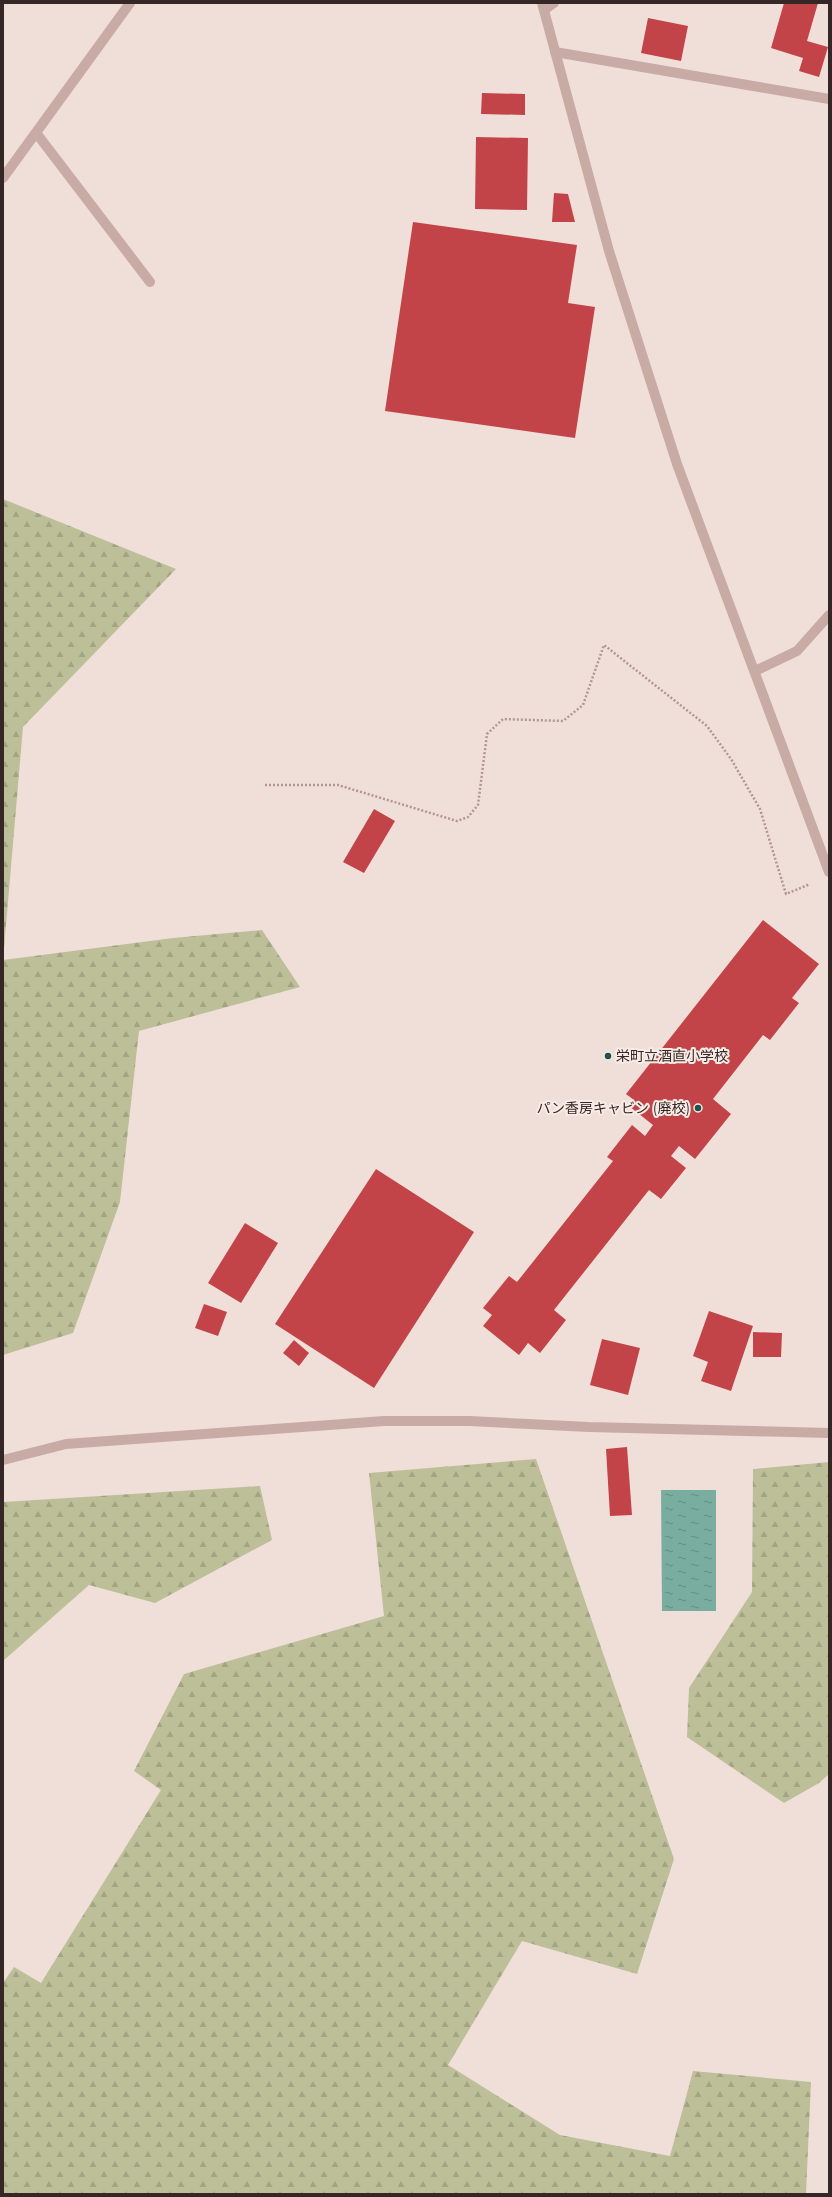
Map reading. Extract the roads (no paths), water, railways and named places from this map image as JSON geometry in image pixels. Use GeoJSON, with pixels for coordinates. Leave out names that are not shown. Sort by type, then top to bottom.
{"type":"FeatureCollection","features":[{"type":"Feature","properties":{"kind":"street"},"geometry":{"type":"LineString","coordinates":[[3,178],[37,134],[130,3]]}},
{"type":"Feature","properties":{"kind":"street"},"geometry":{"type":"LineString","coordinates":[[534,3],[543,6],[554,3]]}},
{"type":"Feature","properties":{"kind":"street"},"geometry":{"type":"LineString","coordinates":[[543,6],[609,251],[677,464],[829,872]]}},
{"type":"Feature","properties":{"kind":"street"},"geometry":{"type":"LineString","coordinates":[[555,52],[829,99]]}},
{"type":"Feature","properties":{"kind":"street"},"geometry":{"type":"LineString","coordinates":[[37,134],[150,282]]}},
{"type":"Feature","properties":{"kind":"street"},"geometry":{"type":"LineString","coordinates":[[755,671],[797,651],[829,615]]}},
{"type":"Feature","properties":{"kind":"street"},"geometry":{"type":"LineString","coordinates":[[3,1460],[66,1444],[384,1421],[469,1421],[589,1428],[829,1433]]}},
{"type":"Feature","properties":{"kind":"water"},"geometry":{"type":"Polygon","coordinates":[[[661,1490],[716,1490],[716,1611],[662,1611],[661,1490]]]}},
{"type":"Feature","properties":{"kind":"place","name":"栄町立酒直小学校"},"geometry":{"type":"Point","coordinates":[608,1056]}},
{"type":"Feature","properties":{"kind":"place","name":"パン香房キャビン (廃校)"},"geometry":{"type":"Point","coordinates":[698,1108]}}]}
